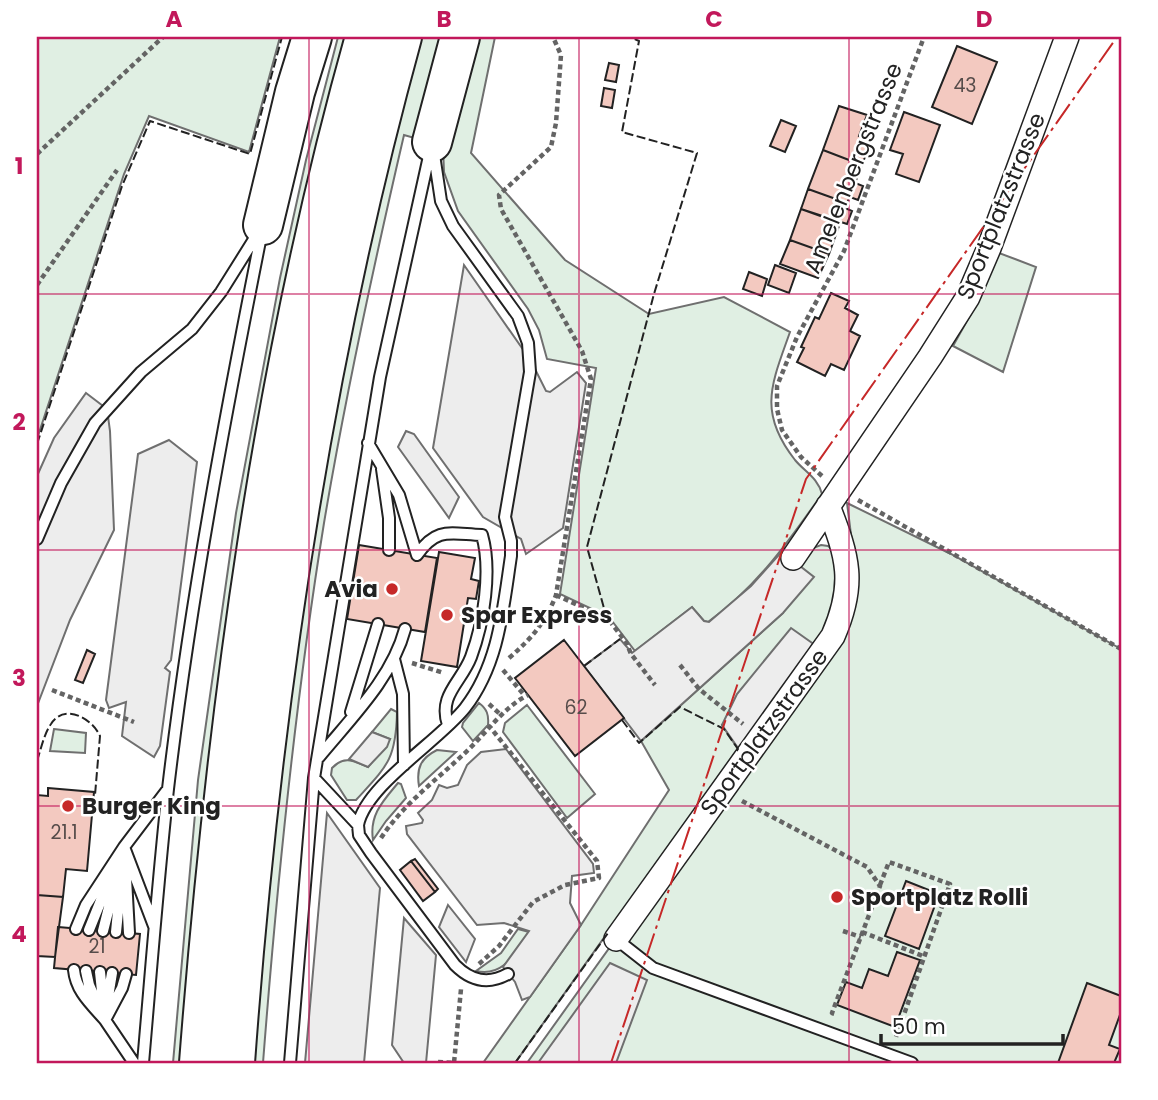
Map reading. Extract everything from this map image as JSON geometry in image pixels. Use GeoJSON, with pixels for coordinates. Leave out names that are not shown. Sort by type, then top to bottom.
{"type":"FeatureCollection","features":[{"type":"Feature","properties":{"kind":"highway"},"geometry":{"type":"LineString","coordinates":[[263,225],[295,92],[312,37]]}},
{"type":"Feature","properties":{"kind":"highway"},"geometry":{"type":"LineString","coordinates":[[199,1063],[229,747],[262,517],[312,255],[365,37]]}},
{"type":"Feature","properties":{"kind":"highway"},"geometry":{"type":"LineString","coordinates":[[235,1063],[263,766],[288,579],[331,335],[363,191],[402,37]]}},
{"type":"Feature","properties":{"kind":"highway"},"geometry":{"type":"LineString","coordinates":[[432,142],[460,37]]}},
{"type":"Feature","properties":{"kind":"street","name":"Sportplatzstrasse"},"geometry":{"type":"LineString","coordinates":[[793,558],[968,297],[989,248],[1067,37]]}},
{"type":"Feature","properties":{"kind":"street","name":"Sportplatzstrasse"},"geometry":{"type":"LineString","coordinates":[[616,939],[833,636],[844,611],[848,578],[833,498]]}},
{"type":"Feature","properties":{"kind":"lane"},"geometry":{"type":"LineString","coordinates":[[290,1063],[314,778],[368,443],[432,142]]}},
{"type":"Feature","properties":{"kind":"lane"},"geometry":{"type":"LineString","coordinates":[[432,142],[441,201],[453,226],[518,316],[524,329],[531,361],[505,517],[512,556],[500,627],[489,664],[474,694],[465,708],[404,765],[362,812],[358,825],[359,835],[371,853],[449,959],[465,974],[489,981],[508,974]]}},
{"type":"Feature","properties":{"kind":"lane"},"geometry":{"type":"LineString","coordinates":[[37,539],[61,483],[95,423],[141,372],[192,329],[221,292],[263,225]]}},
{"type":"Feature","properties":{"kind":"lane"},"geometry":{"type":"LineString","coordinates":[[143,1063],[168,789],[201,562],[263,225]]}},
{"type":"Feature","properties":{"kind":"lane"},"geometry":{"type":"LineString","coordinates":[[368,443],[399,495],[417,555],[430,538],[441,534],[482,535],[488,569],[480,626],[467,666],[446,699],[445,715],[448,725]]}},
{"type":"Feature","properties":{"kind":"lane"},"geometry":{"type":"LineString","coordinates":[[382,466],[389,550]]}},
{"type":"Feature","properties":{"kind":"lane"},"geometry":{"type":"LineString","coordinates":[[348,721],[378,624]]}},
{"type":"Feature","properties":{"kind":"lane"},"geometry":{"type":"LineString","coordinates":[[317,760],[394,659],[405,629]]}},
{"type":"Feature","properties":{"kind":"lane"},"geometry":{"type":"LineString","coordinates":[[394,659],[404,694],[404,765]]}},
{"type":"Feature","properties":{"kind":"lane"},"geometry":{"type":"LineString","coordinates":[[314,778],[358,825]]}},
{"type":"Feature","properties":{"kind":"lane"},"geometry":{"type":"LineString","coordinates":[[76,929],[86,905],[124,847],[168,789]]}},
{"type":"Feature","properties":{"kind":"lane"},"geometry":{"type":"LineString","coordinates":[[124,847],[155,929]]}},
{"type":"Feature","properties":{"kind":"lane"},"geometry":{"type":"LineString","coordinates":[[89,930],[124,847]]}},
{"type":"Feature","properties":{"kind":"lane"},"geometry":{"type":"LineString","coordinates":[[103,931],[124,847]]}},
{"type":"Feature","properties":{"kind":"lane"},"geometry":{"type":"LineString","coordinates":[[116,932],[124,847]]}},
{"type":"Feature","properties":{"kind":"lane"},"geometry":{"type":"LineString","coordinates":[[124,847],[129,933]]}},
{"type":"Feature","properties":{"kind":"lane"},"geometry":{"type":"LineString","coordinates":[[616,939],[653,968],[912,1063]]}},
{"type":"Feature","properties":{"kind":"lane"},"geometry":{"type":"LineString","coordinates":[[74,970],[76,985],[105,1020],[134,1063]]}},
{"type":"Feature","properties":{"kind":"lane"},"geometry":{"type":"LineString","coordinates":[[86,971],[89,985],[105,1020]]}},
{"type":"Feature","properties":{"kind":"lane"},"geometry":{"type":"LineString","coordinates":[[100,972],[105,1020]]}},
{"type":"Feature","properties":{"kind":"lane"},"geometry":{"type":"LineString","coordinates":[[105,1020],[112,973]]}},
{"type":"Feature","properties":{"kind":"lane"},"geometry":{"type":"LineString","coordinates":[[105,1020],[122,988],[126,974]]}},
{"type":"Feature","properties":{"kind":"path"},"geometry":{"type":"LineString","coordinates":[[37,154],[163,37]]}},
{"type":"Feature","properties":{"kind":"path","name":"Amelenbergstrasse"},"geometry":{"type":"LineString","coordinates":[[924,37],[844,251],[797,337],[777,386],[777,409],[782,430],[833,498],[1121,649]]}},
{"type":"Feature","properties":{"kind":"path"},"geometry":{"type":"LineString","coordinates":[[37,285],[117,170]]}},
{"type":"Feature","properties":{"kind":"path"},"geometry":{"type":"LineString","coordinates":[[556,595],[608,619],[655,685]]}},
{"type":"Feature","properties":{"kind":"path"},"geometry":{"type":"LineString","coordinates":[[680,665],[699,689],[730,713]]}},
{"type":"Feature","properties":{"kind":"path"},"geometry":{"type":"LineString","coordinates":[[52,690],[134,722]]}},
{"type":"Feature","properties":{"kind":"path"},"geometry":{"type":"LineString","coordinates":[[371,853],[391,823],[416,796],[501,715],[528,695]]}},
{"type":"Feature","properties":{"kind":"path"},"geometry":{"type":"LineString","coordinates":[[438,1062],[454,1063],[461,983],[465,974],[499,946],[533,902],[565,885],[599,878],[597,861],[490,727]]}},
{"type":"Feature","properties":{"kind":"path"},"geometry":{"type":"LineString","coordinates":[[722,792],[867,867],[880,886]]}},
{"type":"Feature","properties":{"kind":"path"},"geometry":{"type":"LineString","coordinates":[[841,1016],[832,1013],[889,862],[950,884],[923,956],[913,994],[889,1055]]}},
{"type":"Feature","properties":{"kind":"path"},"geometry":{"type":"LineString","coordinates":[[843,931],[923,956]]}},
{"type":"Feature","properties":{"kind":"path"},"geometry":{"type":"LineString","coordinates":[[884,1032],[896,1037]]}},
{"type":"Feature","properties":{"kind":"green space"},"geometry":{"type":"Polygon","coordinates":[[[37,37],[280,37],[249,152],[149,116],[124,174],[37,439],[37,37]]]}},
{"type":"Feature","properties":{"kind":"green space"},"geometry":{"type":"Polygon","coordinates":[[[338,37],[495,37],[471,153],[565,260],[649,314],[724,297],[790,332],[774,382],[772,412],[783,443],[814,479],[822,494],[771,563],[725,609],[708,622],[692,607],[635,651],[609,617],[560,594],[596,368],[547,359],[539,330],[528,309],[458,211],[444,172],[443,146],[404,135],[351,377],[324,523],[288,792],[263,1063],[173,1063],[198,780],[236,513],[280,278],[306,160],[338,37]]]}},
{"type":"Feature","properties":{"kind":"green space"},"geometry":{"type":"Polygon","coordinates":[[[999,253],[1036,267],[1003,372],[953,346],[978,301],[999,253]]]}},
{"type":"Feature","properties":{"kind":"green space","name":"Sportplatz Rolli"},"geometry":{"type":"Polygon","coordinates":[[[847,503],[951,554],[1121,649],[1121,1063],[527,1063],[803,677],[856,574],[847,503]]]}},
{"type":"Feature","properties":{"kind":"green space"},"geometry":{"type":"Polygon","coordinates":[[[828,546],[835,552],[838,602],[816,646],[722,725],[738,749],[515,1063],[483,1063],[581,925],[669,790],[641,741],[783,613],[800,566],[813,548],[828,546]]]}},
{"type":"Feature","properties":{"kind":"green space"},"geometry":{"type":"Polygon","coordinates":[[[479,703],[487,712],[488,725],[473,741],[462,727],[479,703]]]}},
{"type":"Feature","properties":{"kind":"green space"},"geometry":{"type":"Polygon","coordinates":[[[527,705],[595,794],[567,818],[503,732],[505,723],[527,705]]]}},
{"type":"Feature","properties":{"kind":"green space"},"geometry":{"type":"Polygon","coordinates":[[[391,709],[397,712],[395,741],[388,761],[356,800],[347,800],[331,775],[332,768],[345,760],[368,767],[390,739],[372,732],[391,709]]]}},
{"type":"Feature","properties":{"kind":"green space"},"geometry":{"type":"Polygon","coordinates":[[[54,729],[86,733],[85,753],[50,751],[54,729]]]}},
{"type":"Feature","properties":{"kind":"green space"},"geometry":{"type":"Polygon","coordinates":[[[437,750],[456,752],[419,786],[421,764],[437,750]]]}},
{"type":"Feature","properties":{"kind":"green space"},"geometry":{"type":"Polygon","coordinates":[[[398,783],[401,784],[406,798],[373,840],[375,816],[382,802],[398,783]]]}},
{"type":"Feature","properties":{"kind":"green space"},"geometry":{"type":"Polygon","coordinates":[[[518,929],[529,932],[508,962],[494,970],[476,971],[501,953],[518,929]]]}},
{"type":"Feature","properties":{"kind":"shaded area"},"geometry":{"type":"Polygon","coordinates":[[[464,265],[531,361],[546,391],[550,392],[577,372],[586,383],[563,528],[526,554],[521,539],[483,517],[433,448],[464,265]]]}},
{"type":"Feature","properties":{"kind":"shaded area"},"geometry":{"type":"Polygon","coordinates":[[[86,393],[107,409],[114,530],[70,620],[37,706],[37,476],[54,438],[86,393]]]}},
{"type":"Feature","properties":{"kind":"shaded area"},"geometry":{"type":"Polygon","coordinates":[[[406,431],[414,434],[459,497],[449,518],[398,447],[406,431]]]}},
{"type":"Feature","properties":{"kind":"shaded area"},"geometry":{"type":"Polygon","coordinates":[[[169,440],[197,462],[171,660],[165,668],[170,672],[160,746],[154,757],[122,736],[126,702],[109,708],[106,700],[138,454],[169,440]]]}},
{"type":"Feature","properties":{"kind":"shaded area"},"geometry":{"type":"Polygon","coordinates":[[[785,548],[800,566],[814,577],[783,613],[641,741],[584,666],[620,639],[632,653],[692,607],[704,621],[709,622],[751,586],[785,548]]]}},
{"type":"Feature","properties":{"kind":"shaded area"},"geometry":{"type":"Polygon","coordinates":[[[791,628],[822,650],[745,758],[722,725],[737,694],[791,628]]]}},
{"type":"Feature","properties":{"kind":"shaded area"},"geometry":{"type":"Polygon","coordinates":[[[372,732],[390,739],[387,747],[368,767],[349,759],[372,732]]]}},
{"type":"Feature","properties":{"kind":"shaded area"},"geometry":{"type":"Polygon","coordinates":[[[506,749],[593,864],[594,873],[572,876],[570,903],[581,925],[530,997],[522,1000],[515,982],[503,967],[529,931],[504,923],[477,925],[407,834],[406,826],[422,823],[418,813],[432,800],[439,785],[447,788],[458,785],[467,765],[481,752],[506,749]]]}},
{"type":"Feature","properties":{"kind":"shaded area"},"geometry":{"type":"Polygon","coordinates":[[[327,813],[380,888],[364,1063],[305,1063],[327,813]]]}},
{"type":"Feature","properties":{"kind":"shaded area"},"geometry":{"type":"Polygon","coordinates":[[[448,905],[475,939],[466,962],[439,927],[448,905]]]}},
{"type":"Feature","properties":{"kind":"shaded area"},"geometry":{"type":"Polygon","coordinates":[[[404,918],[436,955],[426,1063],[404,1063],[392,1045],[404,918]]]}},
{"type":"Feature","properties":{"kind":"shaded area"},"geometry":{"type":"Polygon","coordinates":[[[610,963],[647,980],[616,1063],[538,1063],[610,963]]]}},
{"type":"Feature","properties":{"kind":"building"},"geometry":{"type":"Polygon","coordinates":[[[957,46],[997,62],[972,124],[932,107],[957,46]]]}},
{"type":"Feature","properties":{"kind":"building"},"geometry":{"type":"Polygon","coordinates":[[[609,63],[619,65],[616,82],[605,80],[609,63]]]}},
{"type":"Feature","properties":{"kind":"building"},"geometry":{"type":"Polygon","coordinates":[[[604,88],[615,90],[612,108],[601,106],[604,88]]]}},
{"type":"Feature","properties":{"kind":"building"},"geometry":{"type":"Polygon","coordinates":[[[839,106],[867,115],[859,136],[871,141],[862,165],[823,150],[839,106]]]}},
{"type":"Feature","properties":{"kind":"building"},"geometry":{"type":"Polygon","coordinates":[[[904,112],[940,125],[919,182],[896,174],[903,154],[890,150],[904,112]]]}},
{"type":"Feature","properties":{"kind":"building"},"geometry":{"type":"Polygon","coordinates":[[[781,120],[796,126],[785,152],[770,146],[781,120]]]}},
{"type":"Feature","properties":{"kind":"building"},"geometry":{"type":"Polygon","coordinates":[[[823,150],[862,165],[855,183],[863,186],[858,200],[850,197],[847,203],[808,189],[823,150]]]}},
{"type":"Feature","properties":{"kind":"building"},"geometry":{"type":"Polygon","coordinates":[[[808,189],[847,203],[845,208],[852,211],[847,224],[801,209],[808,189]]]}},
{"type":"Feature","properties":{"kind":"building"},"geometry":{"type":"Polygon","coordinates":[[[801,209],[840,223],[829,254],[790,240],[801,209]]]}},
{"type":"Feature","properties":{"kind":"building"},"geometry":{"type":"Polygon","coordinates":[[[790,240],[829,254],[818,278],[780,264],[790,240]]]}},
{"type":"Feature","properties":{"kind":"building"},"geometry":{"type":"Polygon","coordinates":[[[775,265],[796,273],[789,293],[768,285],[775,265]]]}},
{"type":"Feature","properties":{"kind":"building"},"geometry":{"type":"Polygon","coordinates":[[[749,272],[767,279],[762,296],[743,289],[749,272]]]}},
{"type":"Feature","properties":{"kind":"building"},"geometry":{"type":"Polygon","coordinates":[[[831,293],[849,301],[845,308],[858,315],[850,331],[860,336],[844,370],[831,364],[825,376],[797,362],[815,317],[819,319],[831,293]]]}},
{"type":"Feature","properties":{"kind":"building","name":"Avia"},"geometry":{"type":"Polygon","coordinates":[[[359,545],[437,558],[425,632],[347,619],[359,545]]]}},
{"type":"Feature","properties":{"kind":"building","name":"Spar Express"},"geometry":{"type":"Polygon","coordinates":[[[439,552],[475,558],[471,579],[479,581],[476,599],[468,598],[457,667],[421,661],[439,552]]]}},
{"type":"Feature","properties":{"kind":"building"},"geometry":{"type":"Polygon","coordinates":[[[564,640],[624,718],[575,756],[515,678],[564,640]]]}},
{"type":"Feature","properties":{"kind":"building"},"geometry":{"type":"Polygon","coordinates":[[[87,650],[95,654],[83,683],[75,680],[87,650]]]}},
{"type":"Feature","properties":{"kind":"building"},"geometry":{"type":"Polygon","coordinates":[[[48,788],[94,792],[87,871],[66,869],[63,897],[37,895],[37,795],[48,796],[48,788]]]}},
{"type":"Feature","properties":{"kind":"building"},"geometry":{"type":"Polygon","coordinates":[[[415,859],[438,889],[435,892],[411,861],[415,859]]]}},
{"type":"Feature","properties":{"kind":"building"},"geometry":{"type":"Polygon","coordinates":[[[411,861],[435,892],[423,901],[400,870],[411,861]]]}},
{"type":"Feature","properties":{"kind":"building"},"geometry":{"type":"Polygon","coordinates":[[[906,881],[939,894],[919,949],[885,936],[906,881]]]}},
{"type":"Feature","properties":{"kind":"building"},"geometry":{"type":"Polygon","coordinates":[[[37,895],[63,897],[55,957],[37,956],[37,895]]]}},
{"type":"Feature","properties":{"kind":"building"},"geometry":{"type":"Polygon","coordinates":[[[58,927],[140,934],[136,975],[54,968],[58,927]]]}},
{"type":"Feature","properties":{"kind":"building"},"geometry":{"type":"Polygon","coordinates":[[[897,952],[920,960],[895,1027],[837,1005],[846,982],[862,988],[869,969],[888,976],[897,952]]]}},
{"type":"Feature","properties":{"kind":"building"},"geometry":{"type":"Polygon","coordinates":[[[1087,983],[1121,996],[1121,1012],[1109,1045],[1120,1049],[1114,1063],[1058,1063],[1087,983]]]}},
{"type":"Feature","properties":{"kind":"fence"},"geometry":{"type":"LineString","coordinates":[[37,444],[122,186],[150,121],[250,154],[282,37]]}},
{"type":"Feature","properties":{"kind":"fence"},"geometry":{"type":"LineString","coordinates":[[607,619],[587,547],[654,294],[697,153],[622,132],[639,41],[630,37]]}},
{"type":"Feature","properties":{"kind":"fence"},"geometry":{"type":"LineString","coordinates":[[584,666],[620,639]]}},
{"type":"Feature","properties":{"kind":"fence"},"geometry":{"type":"LineString","coordinates":[[622,720],[639,743],[680,707],[724,729],[738,749],[735,753]]}},
{"type":"Feature","properties":{"kind":"fence"},"geometry":{"type":"LineString","coordinates":[[37,761],[46,732],[57,718],[70,714],[84,719],[100,736],[95,795]]}},
{"type":"Feature","properties":{"kind":"fence"},"geometry":{"type":"LineString","coordinates":[[515,1063],[608,933]]}},
{"type":"Feature","properties":{"kind":"power"},"geometry":{"type":"LineString","coordinates":[[611,1063],[806,479],[1117,37]]}},
{"type":"Feature","properties":{"kind":"place","name":"Avia"},"geometry":{"type":"Point","coordinates":[392,589]}},
{"type":"Feature","properties":{"kind":"place","name":"Spar Express"},"geometry":{"type":"Point","coordinates":[447,615]}},
{"type":"Feature","properties":{"kind":"place","name":"Burger King"},"geometry":{"type":"Point","coordinates":[68,806]}},
{"type":"Feature","properties":{"kind":"place","name":"Sportplatz Rolli"},"geometry":{"type":"Point","coordinates":[837,897]}}]}
